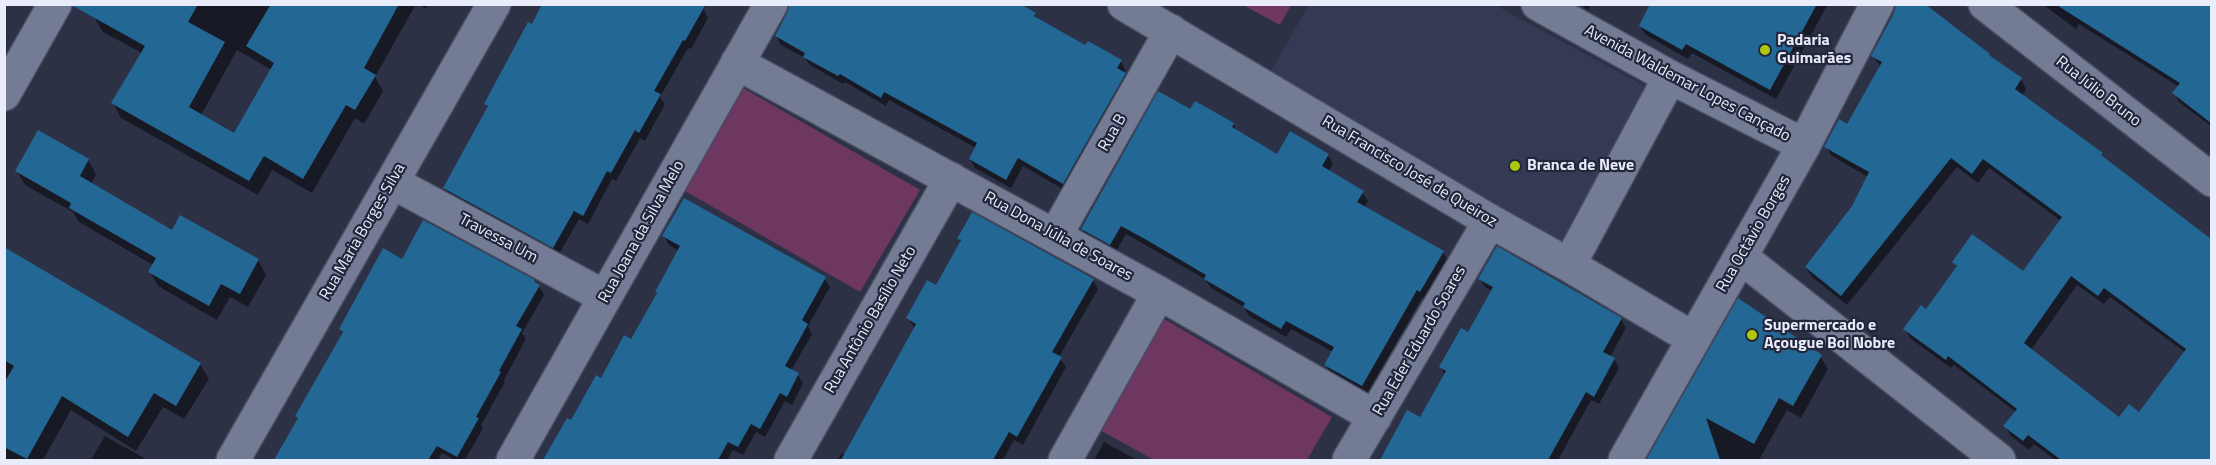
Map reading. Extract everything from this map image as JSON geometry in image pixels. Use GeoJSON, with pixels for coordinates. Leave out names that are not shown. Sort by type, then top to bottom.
{"type":"FeatureCollection","features":[{"type":"Feature","properties":{"kind":"street"},"geometry":{"type":"LineString","coordinates":[[4,94],[55,4]]}},
{"type":"Feature","properties":{"kind":"street","name":"Rua Maria Borges Silva"},"geometry":{"type":"LineString","coordinates":[[234,460],[494,4]]}},
{"type":"Feature","properties":{"kind":"street","name":"Rua Joana da Silva Melo"},"geometry":{"type":"LineString","coordinates":[[513,460],[771,4]]}},
{"type":"Feature","properties":{"kind":"street","name":"Rua Francisco José de Queiroz"},"geometry":{"type":"LineString","coordinates":[[1124,4],[1694,339]]}},
{"type":"Feature","properties":{"kind":"street","name":"Avenida Waldemar Lopes Cançado"},"geometry":{"type":"LineString","coordinates":[[1538,4],[1591,17],[1670,77],[1804,146]]}},
{"type":"Feature","properties":{"kind":"street","name":"Rua Octávio Borges"},"geometry":{"type":"LineString","coordinates":[[1625,460],[1804,146],[1877,4]]}},
{"type":"Feature","properties":{"kind":"street","name":"Rua Júlio Bruno"},"geometry":{"type":"LineString","coordinates":[[1985,4],[2211,180]]}},
{"type":"Feature","properties":{"kind":"street","name":"Rua B"},"geometry":{"type":"LineString","coordinates":[[1055,236],[1171,31]]}},
{"type":"Feature","properties":{"kind":"street","name":"Rua Dona Júlia de Soares"},"geometry":{"type":"LineString","coordinates":[[737,63],[1159,293],[1375,417]]}},
{"type":"Feature","properties":{"kind":"street"},"geometry":{"type":"LineString","coordinates":[[1569,264],[1670,77]]}},
{"type":"Feature","properties":{"kind":"street","name":"Rua Antônio Basílio Neto"},"geometry":{"type":"LineString","coordinates":[[791,460],[951,179]]}},
{"type":"Feature","properties":{"kind":"street","name":"Travessa Um"},"geometry":{"type":"LineString","coordinates":[[392,182],[605,297]]}},
{"type":"Feature","properties":{"kind":"street","name":"Rua Eder Eduardo Soares"},"geometry":{"type":"LineString","coordinates":[[1349,460],[1490,221]]}},
{"type":"Feature","properties":{"kind":"street"},"geometry":{"type":"LineString","coordinates":[[1742,258],[1999,460]]}},
{"type":"Feature","properties":{"kind":"street"},"geometry":{"type":"LineString","coordinates":[[1065,460],[1159,293]]}},
{"type":"Feature","properties":{"kind":"shaded area","name":"Branca de Neve"},"geometry":{"type":"Polygon","coordinates":[[[1493,4],[1648,88],[1561,244],[1269,74],[1309,5],[1493,4]]]}},
{"type":"Feature","properties":{"kind":"shaded area"},"geometry":{"type":"Polygon","coordinates":[[[1243,5],[1291,5],[1280,25],[1243,5]]]}},
{"type":"Feature","properties":{"kind":"shaded area"},"geometry":{"type":"Polygon","coordinates":[[[743,88],[920,190],[860,292],[685,191],[743,88]]]}},
{"type":"Feature","properties":{"kind":"shaded area"},"geometry":{"type":"Polygon","coordinates":[[[1152,312],[1332,417],[1307,460],[1154,460],[1089,424],[1152,312]]]}},
{"type":"Feature","properties":{"kind":"building"},"geometry":{"type":"Polygon","coordinates":[[[74,4],[198,4],[188,22],[225,42],[189,107],[234,133],[274,63],[246,46],[271,4],[399,4],[364,68],[376,75],[355,110],[346,105],[303,179],[264,156],[249,181],[111,103],[145,46],[73,6],[74,4]]]}},
{"type":"Feature","properties":{"kind":"building"},"geometry":{"type":"Polygon","coordinates":[[[542,4],[706,4],[654,91],[661,94],[639,133],[635,130],[611,173],[607,171],[583,216],[574,211],[553,248],[443,188],[488,106],[484,104],[507,61],[528,22],[532,24],[542,4]]]}},
{"type":"Feature","properties":{"kind":"building"},"geometry":{"type":"Polygon","coordinates":[[[790,4],[1020,4],[1036,13],[1034,16],[1085,45],[1088,41],[1122,60],[1117,68],[1126,73],[1063,184],[1018,158],[1006,180],[969,159],[977,143],[884,92],[881,98],[840,74],[838,76],[803,57],[805,53],[775,36],[790,4]]]}},
{"type":"Feature","properties":{"kind":"building"},"geometry":{"type":"Polygon","coordinates":[[[1650,4],[1817,4],[1770,90],[1686,44],[1682,50],[1639,26],[1650,4]]]}},
{"type":"Feature","properties":{"kind":"building"},"geometry":{"type":"Polygon","coordinates":[[[1896,4],[1925,4],[2022,78],[2015,89],[2103,153],[2101,155],[2211,239],[2211,460],[2061,460],[2028,435],[2023,441],[2003,426],[2017,409],[1948,356],[1946,360],[1903,329],[1921,305],[1926,309],[1957,266],[1952,262],[1972,234],[2023,271],[2062,217],[1983,159],[1972,174],[1951,158],[1841,296],[1805,267],[1852,206],[1869,172],[1824,147],[1839,119],[1847,124],[1882,62],[1871,56],[1894,13],[1896,4]],[[2071,276],[2024,343],[2119,417],[2129,404],[2139,412],[2186,349],[2104,288],[2098,296],[2071,276]]]}},
{"type":"Feature","properties":{"kind":"building"},"geometry":{"type":"Polygon","coordinates":[[[2055,4],[2211,4],[2211,123],[2172,93],[2180,83],[2055,4]]]}},
{"type":"Feature","properties":{"kind":"building"},"geometry":{"type":"Polygon","coordinates":[[[1158,91],[1190,109],[1195,101],[1234,123],[1232,127],[1277,154],[1290,131],[1329,154],[1322,166],[1364,191],[1357,202],[1444,251],[1420,292],[1417,290],[1362,386],[1324,365],[1334,347],[1286,321],[1281,329],[1243,307],[1245,303],[1204,279],[1206,275],[1145,239],[1121,226],[1110,245],[1081,229],[1158,91]]]}},
{"type":"Feature","properties":{"kind":"building"},"geometry":{"type":"Polygon","coordinates":[[[38,130],[89,159],[80,176],[172,230],[180,215],[259,259],[240,294],[221,284],[209,306],[148,272],[156,258],[69,208],[71,203],[15,171],[38,130]]]}},
{"type":"Feature","properties":{"kind":"building"},"geometry":{"type":"Polygon","coordinates":[[[684,198],[826,277],[802,320],[808,324],[785,366],[799,373],[787,397],[780,393],[760,429],[751,424],[738,447],[728,442],[718,460],[543,460],[567,418],[571,420],[596,375],[601,378],[624,335],[631,339],[657,293],[655,292],[680,246],[662,236],[684,198]]]}},
{"type":"Feature","properties":{"kind":"building"},"geometry":{"type":"Polygon","coordinates":[[[972,212],[1094,279],[1052,352],[1062,357],[1017,437],[1009,432],[993,460],[841,460],[916,324],[906,318],[927,280],[936,285],[961,240],[957,239],[972,212]]]}},
{"type":"Feature","properties":{"kind":"building"},"geometry":{"type":"Polygon","coordinates":[[[423,220],[535,280],[534,282],[540,285],[516,326],[522,329],[476,417],[479,418],[457,457],[437,446],[428,460],[274,460],[298,418],[295,416],[343,332],[339,329],[383,248],[402,259],[423,220]]]}},
{"type":"Feature","properties":{"kind":"building"},"geometry":{"type":"Polygon","coordinates":[[[1497,246],[1622,318],[1603,352],[1615,358],[1594,397],[1586,392],[1548,460],[1380,460],[1407,410],[1420,417],[1446,371],[1439,367],[1461,328],[1468,332],[1493,287],[1478,279],[1497,246]]]}},
{"type":"Feature","properties":{"kind":"building"},"geometry":{"type":"Polygon","coordinates":[[[4,247],[201,363],[176,406],[154,393],[128,437],[62,396],[27,459],[4,447],[4,383],[14,366],[4,360],[4,247]]]}},
{"type":"Feature","properties":{"kind":"building"},"geometry":{"type":"Polygon","coordinates":[[[1738,298],[1822,355],[1793,406],[1779,398],[1754,444],[1706,418],[1720,460],[1646,460],[1738,298]]]}},
{"type":"Feature","properties":{"kind":"place","name":"Padaria Guimarães"},"geometry":{"type":"Point","coordinates":[1765,50]}},
{"type":"Feature","properties":{"kind":"place","name":"Branca de Neve"},"geometry":{"type":"Point","coordinates":[1515,166]}},
{"type":"Feature","properties":{"kind":"place","name":"Supermercado e Açougue Boi Nobre"},"geometry":{"type":"Point","coordinates":[1752,335]}}]}
